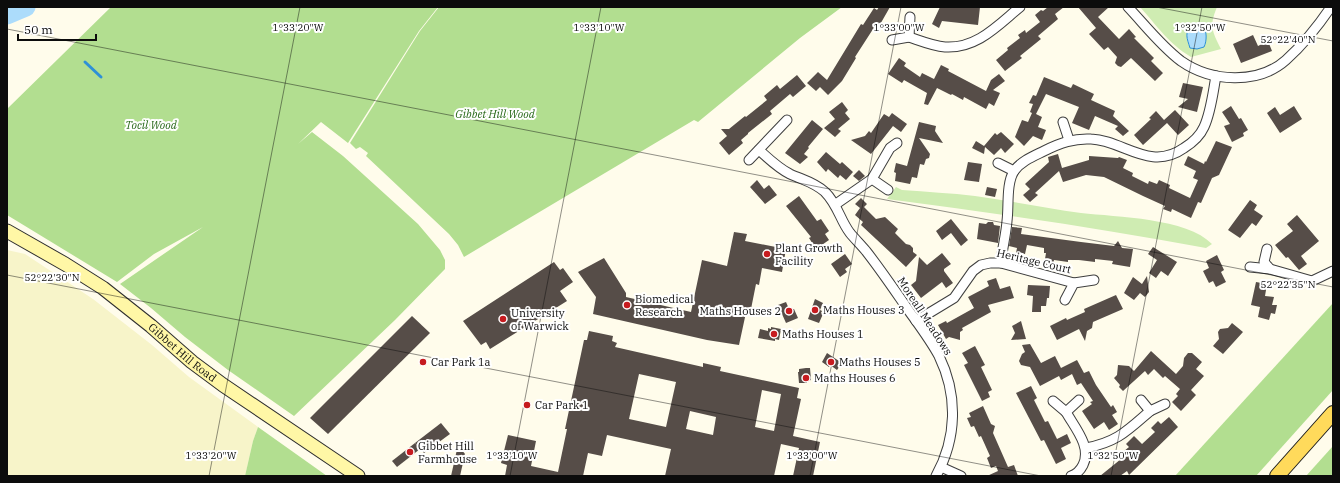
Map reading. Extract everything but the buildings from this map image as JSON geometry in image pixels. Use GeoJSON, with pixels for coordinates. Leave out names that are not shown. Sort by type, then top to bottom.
{"type":"FeatureCollection","features":[{"type":"Feature","properties":{"kind":"main road"},"geometry":{"type":"LineString","coordinates":[[1277,476],[1333,413]]}},
{"type":"Feature","properties":{"kind":"street"},"geometry":{"type":"LineString","coordinates":[[892,40],[909,37],[945,47],[960,46],[977,41],[985,36],[1020,7]]}},
{"type":"Feature","properties":{"kind":"street"},"geometry":{"type":"LineString","coordinates":[[1128,7],[1181,61],[1197,70],[1216,76],[1235,78],[1267,72],[1285,61],[1311,34],[1331,7]]}},
{"type":"Feature","properties":{"kind":"street"},"geometry":{"type":"LineString","coordinates":[[909,37],[910,17]]}},
{"type":"Feature","properties":{"kind":"street"},"geometry":{"type":"LineString","coordinates":[[1001,263],[1009,201],[1008,190],[1014,171],[1028,158],[1069,140],[1092,139],[1135,153],[1150,156],[1163,157],[1179,152],[1193,142],[1204,127],[1216,76]]}},
{"type":"Feature","properties":{"kind":"street"},"geometry":{"type":"LineString","coordinates":[[749,160],[787,120]]}},
{"type":"Feature","properties":{"kind":"street"},"geometry":{"type":"LineString","coordinates":[[1063,122],[1069,140]]}},
{"type":"Feature","properties":{"kind":"street"},"geometry":{"type":"LineString","coordinates":[[836,204],[872,179],[890,148],[897,143]]}},
{"type":"Feature","properties":{"kind":"street","name":"Moreall Meadows"},"geometry":{"type":"LineString","coordinates":[[759,150],[780,168],[790,174],[812,182],[836,204],[849,231],[866,251],[916,321],[938,355],[946,371],[952,399],[953,423],[951,436],[941,467],[936,476]]}},
{"type":"Feature","properties":{"kind":"street"},"geometry":{"type":"LineString","coordinates":[[998,163],[1014,171]]}},
{"type":"Feature","properties":{"kind":"street"},"geometry":{"type":"LineString","coordinates":[[872,179],[888,190]]}},
{"type":"Feature","properties":{"kind":"street","name":"Gibbet Hill Road"},"geometry":{"type":"LineString","coordinates":[[7,231],[66,264],[103,288],[151,326],[192,362],[223,385],[358,476]]}},
{"type":"Feature","properties":{"kind":"street"},"geometry":{"type":"LineString","coordinates":[[1267,249],[1264,262],[1270,269]]}},
{"type":"Feature","properties":{"kind":"street","name":"Heritage Court"},"geometry":{"type":"LineString","coordinates":[[916,321],[954,298],[973,271],[981,265],[1001,263],[1074,283],[1094,280]]}},
{"type":"Feature","properties":{"kind":"street"},"geometry":{"type":"LineString","coordinates":[[1250,267],[1270,269],[1312,281],[1333,271]]}},
{"type":"Feature","properties":{"kind":"street","name":"Heritage Court"},"geometry":{"type":"LineString","coordinates":[[1065,300],[1074,283]]}},
{"type":"Feature","properties":{"kind":"street"},"geometry":{"type":"LineString","coordinates":[[1066,412],[1079,400]]}},
{"type":"Feature","properties":{"kind":"street"},"geometry":{"type":"LineString","coordinates":[[1141,400],[1150,411]]}},
{"type":"Feature","properties":{"kind":"street"},"geometry":{"type":"LineString","coordinates":[[1053,401],[1066,412],[1086,448],[1086,456],[1082,467],[1071,476]]}},
{"type":"Feature","properties":{"kind":"street"},"geometry":{"type":"LineString","coordinates":[[1086,448],[1099,445],[1116,438],[1150,411],[1165,404]]}},
{"type":"Feature","properties":{"kind":"street"},"geometry":{"type":"LineString","coordinates":[[941,467],[961,476]]}},
{"type":"Feature","properties":{"kind":"shaded area"},"geometry":{"type":"Polygon","coordinates":[[[7,250],[25,254],[93,299],[152,345],[189,377],[258,427],[253,441],[245,476],[7,476],[7,250]]]}},
{"type":"Feature","properties":{"kind":"green space","name":"Tocil Wood"},"geometry":{"type":"Polygon","coordinates":[[[111,7],[438,7],[419,31],[348,143],[321,122],[298,144],[312,132],[343,156],[418,224],[440,250],[445,260],[445,269],[395,320],[294,416],[228,370],[120,284],[203,227],[154,254],[117,282],[7,215],[7,109],[111,7]]]}},
{"type":"Feature","properties":{"kind":"green space","name":"Gibbet Hill Wood"},"geometry":{"type":"Polygon","coordinates":[[[439,7],[842,7],[800,38],[698,122],[694,120],[464,257],[458,245],[449,234],[366,156],[368,153],[360,147],[356,149],[350,143],[420,31],[439,7]]]}},
{"type":"Feature","properties":{"kind":"green space"},"geometry":{"type":"Polygon","coordinates":[[[1140,7],[1217,7],[1212,24],[1215,38],[1221,49],[1191,57],[1176,46],[1140,7]]]}},
{"type":"Feature","properties":{"kind":"green space"},"geometry":{"type":"Polygon","coordinates":[[[896,187],[902,190],[975,196],[1081,213],[1151,220],[1186,229],[1201,235],[1212,244],[1206,248],[1047,221],[887,199],[896,187]]]}},
{"type":"Feature","properties":{"kind":"green space"},"geometry":{"type":"Polygon","coordinates":[[[1333,303],[1333,390],[1256,476],[1175,476],[1333,303]]]}},
{"type":"Feature","properties":{"kind":"green space"},"geometry":{"type":"Polygon","coordinates":[[[258,427],[327,476],[245,476],[253,441],[258,427]]]}},
{"type":"Feature","properties":{"kind":"green space"},"geometry":{"type":"Polygon","coordinates":[[[1333,446],[1333,476],[1306,476],[1333,446]]]}},
{"type":"Feature","properties":{"kind":"water"},"geometry":{"type":"Polygon","coordinates":[[[1192,25],[1203,25],[1205,30],[1205,45],[1204,47],[1197,49],[1190,48],[1187,33],[1192,25]]]}},
{"type":"Feature","properties":{"kind":"waterway"},"geometry":{"type":"LineString","coordinates":[[7,15],[26,7]]}},
{"type":"Feature","properties":{"kind":"waterway"},"geometry":{"type":"LineString","coordinates":[[85,62],[101,77]]}},
{"type":"Feature","properties":{"kind":"place","name":"Plant Growth Facility"},"geometry":{"type":"Point","coordinates":[767,254]}},
{"type":"Feature","properties":{"kind":"place","name":"Biomedical Research"},"geometry":{"type":"Point","coordinates":[627,305]}},
{"type":"Feature","properties":{"kind":"place","name":"Maths Houses 3"},"geometry":{"type":"Point","coordinates":[815,310]}},
{"type":"Feature","properties":{"kind":"place","name":"Maths Houses 2"},"geometry":{"type":"Point","coordinates":[789,311]}},
{"type":"Feature","properties":{"kind":"place","name":"University of Warwick"},"geometry":{"type":"Point","coordinates":[503,319]}},
{"type":"Feature","properties":{"kind":"place","name":"Maths Houses 1"},"geometry":{"type":"Point","coordinates":[774,334]}},
{"type":"Feature","properties":{"kind":"place","name":"Car Park 1a"},"geometry":{"type":"Point","coordinates":[423,362]}},
{"type":"Feature","properties":{"kind":"place","name":"Maths Houses 5"},"geometry":{"type":"Point","coordinates":[831,362]}},
{"type":"Feature","properties":{"kind":"place","name":"Maths Houses 6"},"geometry":{"type":"Point","coordinates":[806,378]}},
{"type":"Feature","properties":{"kind":"place","name":"Car Park 1"},"geometry":{"type":"Point","coordinates":[527,405]}},
{"type":"Feature","properties":{"kind":"place","name":"Gibbet Hill Farmhouse"},"geometry":{"type":"Point","coordinates":[410,452]}}]}
